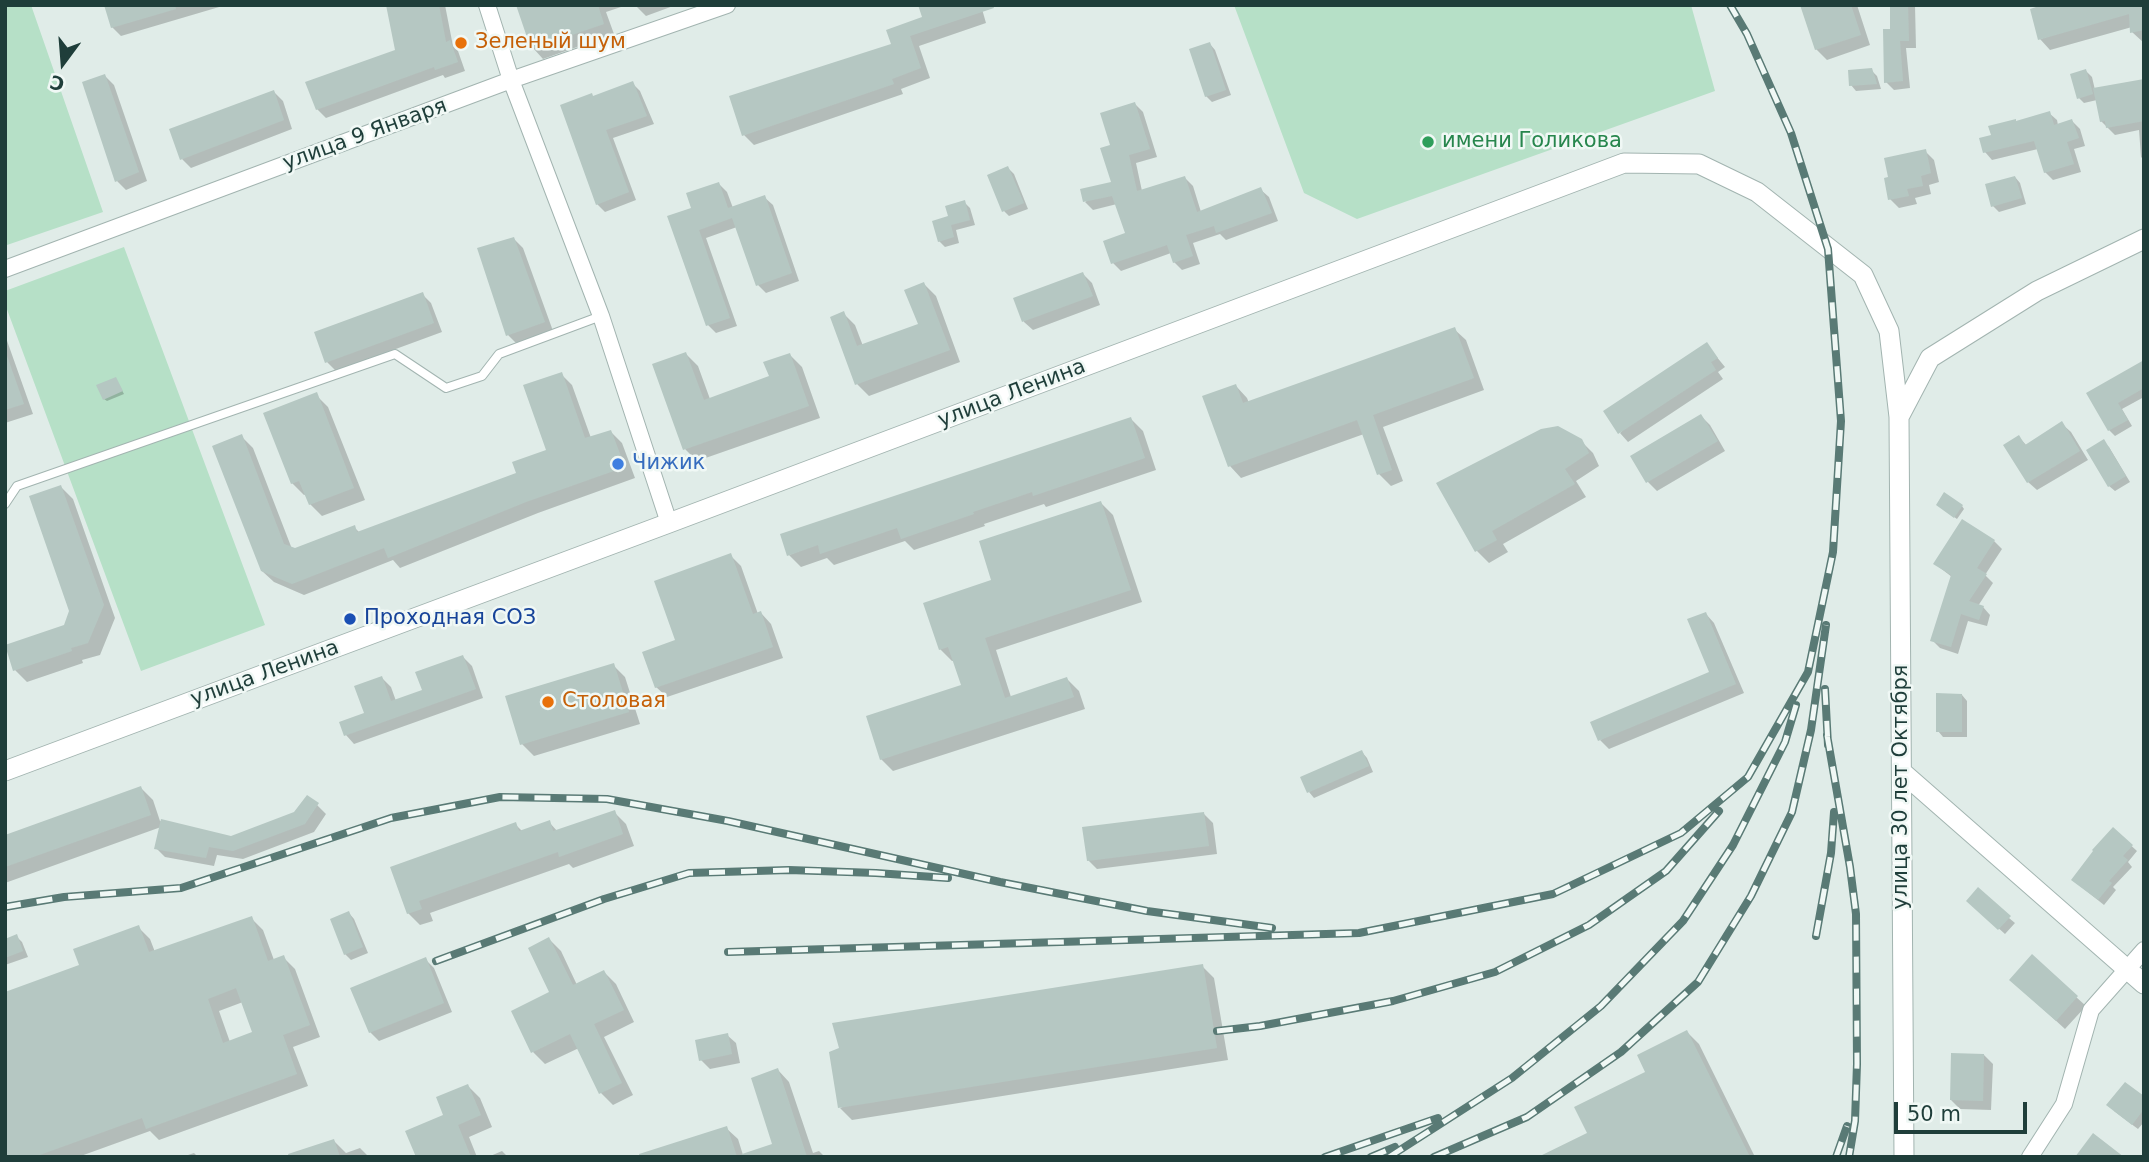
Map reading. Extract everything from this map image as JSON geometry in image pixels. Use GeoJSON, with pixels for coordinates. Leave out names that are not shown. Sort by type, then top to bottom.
{"type":"FeatureCollection","features":[{"type":"Feature","properties":{"kind":"street"},"geometry":{"type":"LineString","coordinates":[[487,5],[511,80],[601,316],[669,523]]}},
{"type":"Feature","properties":{"kind":"street","name":"улица 9 Января"},"geometry":{"type":"LineString","coordinates":[[5,269],[511,80],[727,5]]}},
{"type":"Feature","properties":{"kind":"street","name":"улица Ленина"},"geometry":{"type":"LineString","coordinates":[[5,771],[1624,163],[1699,164],[1757,192],[1863,275],[1889,331],[1899,417]]}},
{"type":"Feature","properties":{"kind":"street"},"geometry":{"type":"LineString","coordinates":[[1899,417],[1930,358],[2037,291],[2144,239]]}},
{"type":"Feature","properties":{"kind":"street","name":"улица 30 лет Октября"},"geometry":{"type":"LineString","coordinates":[[1899,417],[1904,1157]]}},
{"type":"Feature","properties":{"kind":"street"},"geometry":{"type":"LineString","coordinates":[[1902,772],[2144,984]]}},
{"type":"Feature","properties":{"kind":"street"},"geometry":{"type":"LineString","coordinates":[[2030,1157],[2064,1104],[2091,1010],[2144,950]]}},
{"type":"Feature","properties":{"kind":"lane"},"geometry":{"type":"LineString","coordinates":[[5,504],[17,486],[395,354],[446,388],[482,376],[499,354],[601,316]]}},
{"type":"Feature","properties":{"kind":"green space"},"geometry":{"type":"Polygon","coordinates":[[[5,5],[31,5],[103,212],[7,245],[5,239],[5,5]]]}},
{"type":"Feature","properties":{"kind":"green space","name":"имени Голикова"},"geometry":{"type":"Polygon","coordinates":[[[1234,5],[1691,5],[1715,91],[1357,219],[1304,193],[1234,5]]]}},
{"type":"Feature","properties":{"kind":"green space"},"geometry":{"type":"Polygon","coordinates":[[[124,247],[265,625],[141,671],[5,304],[5,291],[124,247]]]}},
{"type":"Feature","properties":{"kind":"building"},"geometry":{"type":"Polygon","coordinates":[[[104,5],[175,5],[176,9],[111,28],[104,5]]]}},
{"type":"Feature","properties":{"kind":"building"},"geometry":{"type":"Polygon","coordinates":[[[386,5],[439,5],[446,42],[450,40],[458,62],[435,70],[434,67],[316,110],[305,82],[395,50],[386,5]]]}},
{"type":"Feature","properties":{"kind":"building"},"geometry":{"type":"Polygon","coordinates":[[[516,5],[598,5],[604,24],[531,49],[516,5]]]}},
{"type":"Feature","properties":{"kind":"building"},"geometry":{"type":"Polygon","coordinates":[[[918,5],[993,5],[994,8],[910,36],[921,68],[892,79],[894,84],[742,136],[729,96],[891,44],[886,30],[922,17],[918,5]]]}},
{"type":"Feature","properties":{"kind":"building"},"geometry":{"type":"Polygon","coordinates":[[[1800,5],[1851,5],[1861,35],[1815,50],[1800,5]]]}},
{"type":"Feature","properties":{"kind":"building"},"geometry":{"type":"Polygon","coordinates":[[[1890,5],[1908,5],[1909,41],[1900,41],[1903,81],[1884,83],[1883,29],[1890,29],[1890,5]]]}},
{"type":"Feature","properties":{"kind":"building"},"geometry":{"type":"Polygon","coordinates":[[[2042,5],[2144,5],[2144,30],[2130,33],[2129,14],[2038,40],[2030,9],[2042,5]]]}},
{"type":"Feature","properties":{"kind":"building"},"geometry":{"type":"Polygon","coordinates":[[[1210,42],[1226,90],[1205,97],[1189,49],[1210,42]]]}},
{"type":"Feature","properties":{"kind":"building"},"geometry":{"type":"Polygon","coordinates":[[[1872,68],[1877,84],[1849,86],[1848,70],[1872,68]]]}},
{"type":"Feature","properties":{"kind":"building"},"geometry":{"type":"Polygon","coordinates":[[[2086,69],[2093,94],[2077,99],[2070,74],[2086,69]]]}},
{"type":"Feature","properties":{"kind":"building"},"geometry":{"type":"Polygon","coordinates":[[[105,74],[139,172],[115,182],[82,82],[105,74]]]}},
{"type":"Feature","properties":{"kind":"building"},"geometry":{"type":"Polygon","coordinates":[[[2144,79],[2144,121],[2106,128],[2105,121],[2100,122],[2093,88],[2144,79]]]}},
{"type":"Feature","properties":{"kind":"building"},"geometry":{"type":"Polygon","coordinates":[[[633,81],[647,116],[606,130],[629,192],[596,205],[560,105],[633,81]]]}},
{"type":"Feature","properties":{"kind":"building"},"geometry":{"type":"Polygon","coordinates":[[[274,90],[284,120],[180,160],[169,129],[274,90]]]}},
{"type":"Feature","properties":{"kind":"building"},"geometry":{"type":"Polygon","coordinates":[[[1135,102],[1150,149],[1129,155],[1137,191],[1185,176],[1197,212],[1261,187],[1272,213],[1216,233],[1214,226],[1186,235],[1193,256],[1173,263],[1167,245],[1111,264],[1103,241],[1125,233],[1112,196],[1083,202],[1080,189],[1111,182],[1100,148],[1110,145],[1100,113],[1135,102]]]}},
{"type":"Feature","properties":{"kind":"building"},"geometry":{"type":"Polygon","coordinates":[[[2050,111],[2054,125],[2072,119],[2079,138],[2067,142],[2074,164],[2044,173],[2034,141],[1983,153],[1979,138],[1991,135],[1988,126],[2050,111]]]}},
{"type":"Feature","properties":{"kind":"building"},"geometry":{"type":"Polygon","coordinates":[[[1926,149],[1931,173],[1921,176],[1923,186],[1907,189],[1909,196],[1888,200],[1884,178],[1888,177],[1884,158],[1926,149]]]}},
{"type":"Feature","properties":{"kind":"building"},"geometry":{"type":"Polygon","coordinates":[[[1008,166],[1024,203],[1002,212],[987,175],[1008,166]]]}},
{"type":"Feature","properties":{"kind":"building"},"geometry":{"type":"Polygon","coordinates":[[[2015,176],[2022,198],[1991,207],[1985,184],[2015,176]]]}},
{"type":"Feature","properties":{"kind":"building"},"geometry":{"type":"Polygon","coordinates":[[[719,182],[728,208],[765,195],[792,273],[756,286],[732,218],[699,230],[730,318],[706,326],[667,216],[691,208],[686,193],[719,182]]]}},
{"type":"Feature","properties":{"kind":"building"},"geometry":{"type":"Polygon","coordinates":[[[965,200],[970,220],[951,225],[954,237],[938,242],[932,221],[948,216],[945,206],[965,200]]]}},
{"type":"Feature","properties":{"kind":"building"},"geometry":{"type":"Polygon","coordinates":[[[514,237],[545,322],[506,336],[477,248],[514,237]]]}},
{"type":"Feature","properties":{"kind":"building"},"geometry":{"type":"Polygon","coordinates":[[[1083,272],[1093,296],[1022,322],[1013,298],[1083,272]]]}},
{"type":"Feature","properties":{"kind":"building"},"geometry":{"type":"Polygon","coordinates":[[[924,282],[950,350],[855,385],[830,317],[844,311],[857,346],[918,324],[904,290],[924,282]]]}},
{"type":"Feature","properties":{"kind":"building"},"geometry":{"type":"Polygon","coordinates":[[[423,292],[434,323],[325,363],[314,332],[423,292]]]}},
{"type":"Feature","properties":{"kind":"building"},"geometry":{"type":"Polygon","coordinates":[[[1455,327],[1474,378],[1373,415],[1392,470],[1377,475],[1357,420],[1228,467],[1202,396],[1236,384],[1243,403],[1455,327]]]}},
{"type":"Feature","properties":{"kind":"building"},"geometry":{"type":"Polygon","coordinates":[[[1707,342],[1718,358],[1711,362],[1716,370],[1618,434],[1603,411],[1707,342]]]}},
{"type":"Feature","properties":{"kind":"building"},"geometry":{"type":"Polygon","coordinates":[[[686,352],[704,400],[769,376],[763,362],[790,353],[809,406],[683,450],[652,364],[686,352]]]}},
{"type":"Feature","properties":{"kind":"building"},"geometry":{"type":"Polygon","coordinates":[[[5,356],[24,404],[5,410],[5,356]]]}},
{"type":"Feature","properties":{"kind":"building"},"geometry":{"type":"Polygon","coordinates":[[[2144,360],[2144,388],[2118,403],[2128,420],[2108,431],[2086,393],[2144,360]]]}},
{"type":"Feature","properties":{"kind":"building"},"geometry":{"type":"Polygon","coordinates":[[[562,372],[585,438],[611,430],[625,467],[526,502],[388,558],[384,548],[292,584],[261,571],[212,446],[242,434],[284,544],[295,548],[355,525],[357,532],[516,473],[512,462],[546,450],[523,385],[562,372]]]}},
{"type":"Feature","properties":{"kind":"building"},"geometry":{"type":"Polygon","coordinates":[[[116,377],[123,391],[103,400],[96,385],[116,377]]]}},
{"type":"Feature","properties":{"kind":"building"},"geometry":{"type":"Polygon","coordinates":[[[317,392],[354,488],[309,505],[299,481],[291,484],[263,413],[317,392]]]}},
{"type":"Feature","properties":{"kind":"building"},"geometry":{"type":"Polygon","coordinates":[[[1701,414],[1718,441],[1646,483],[1630,456],[1701,414]]]}},
{"type":"Feature","properties":{"kind":"building"},"geometry":{"type":"Polygon","coordinates":[[[1131,417],[1145,458],[1033,496],[1032,492],[901,539],[897,528],[820,554],[818,545],[787,556],[780,534],[1131,417]]]}},
{"type":"Feature","properties":{"kind":"building"},"geometry":{"type":"Polygon","coordinates":[[[2062,421],[2080,451],[2027,483],[2003,445],[2019,435],[2025,445],[2062,421]]]}},
{"type":"Feature","properties":{"kind":"building"},"geometry":{"type":"Polygon","coordinates":[[[1558,426],[1582,439],[1589,453],[1565,469],[1575,484],[1492,531],[1497,540],[1475,552],[1436,483],[1541,429],[1558,426]]]}},
{"type":"Feature","properties":{"kind":"building"},"geometry":{"type":"Polygon","coordinates":[[[2104,439],[2126,476],[2108,487],[2086,450],[2104,439]]]}},
{"type":"Feature","properties":{"kind":"building"},"geometry":{"type":"Polygon","coordinates":[[[61,485],[104,605],[88,643],[13,671],[5,645],[64,625],[69,611],[29,496],[61,485]]]}},
{"type":"Feature","properties":{"kind":"building"},"geometry":{"type":"Polygon","coordinates":[[[1944,492],[1963,505],[1954,518],[1936,505],[1944,492]]]}},
{"type":"Feature","properties":{"kind":"building"},"geometry":{"type":"Polygon","coordinates":[[[1101,501],[1131,590],[985,638],[1005,698],[1067,677],[1074,697],[880,760],[866,716],[961,685],[948,647],[939,650],[923,603],[991,580],[979,541],[1101,501]]]}},
{"type":"Feature","properties":{"kind":"building"},"geometry":{"type":"Polygon","coordinates":[[[1962,519],[1995,540],[1977,568],[1987,574],[1969,601],[1984,606],[1979,620],[1961,614],[1951,647],[1930,641],[1951,575],[1933,564],[1962,519]]]}},
{"type":"Feature","properties":{"kind":"building"},"geometry":{"type":"Polygon","coordinates":[[[731,553],[753,614],[761,611],[773,647],[655,688],[642,652],[675,640],[654,581],[731,553]]]}},
{"type":"Feature","properties":{"kind":"building"},"geometry":{"type":"Polygon","coordinates":[[[1706,612],[1736,684],[1598,741],[1590,722],[1709,672],[1687,619],[1706,612]]]}},
{"type":"Feature","properties":{"kind":"building"},"geometry":{"type":"Polygon","coordinates":[[[463,655],[476,689],[344,736],[339,722],[364,713],[354,686],[382,676],[391,701],[422,690],[415,672],[463,655]]]}},
{"type":"Feature","properties":{"kind":"building"},"geometry":{"type":"Polygon","coordinates":[[[614,663],[629,712],[520,745],[505,696],[614,663]]]}},
{"type":"Feature","properties":{"kind":"building"},"geometry":{"type":"Polygon","coordinates":[[[1936,693],[1962,694],[1962,732],[1936,732],[1936,693]]]}},
{"type":"Feature","properties":{"kind":"building"},"geometry":{"type":"Polygon","coordinates":[[[1362,750],[1369,766],[1307,793],[1300,777],[1362,750]]]}},
{"type":"Feature","properties":{"kind":"building"},"geometry":{"type":"Polygon","coordinates":[[[141,786],[151,815],[5,867],[5,835],[141,786]]]}},
{"type":"Feature","properties":{"kind":"building"},"geometry":{"type":"Polygon","coordinates":[[[307,795],[319,803],[305,824],[233,851],[209,847],[206,858],[154,849],[161,819],[231,836],[294,812],[307,795]]]}},
{"type":"Feature","properties":{"kind":"building"},"geometry":{"type":"Polygon","coordinates":[[[615,810],[623,834],[559,857],[558,852],[419,901],[422,909],[407,914],[390,867],[516,822],[519,831],[550,820],[553,831],[615,810]]]}},
{"type":"Feature","properties":{"kind":"building"},"geometry":{"type":"Polygon","coordinates":[[[1204,812],[1209,846],[1087,861],[1082,827],[1204,812]]]}},
{"type":"Feature","properties":{"kind":"building"},"geometry":{"type":"Polygon","coordinates":[[[2113,827],[2133,845],[2123,856],[2128,860],[2109,881],[2112,883],[2098,900],[2071,880],[2092,850],[2113,827]]]}},
{"type":"Feature","properties":{"kind":"building"},"geometry":{"type":"Polygon","coordinates":[[[1978,887],[2011,916],[1998,930],[1966,901],[1978,887]]]}},
{"type":"Feature","properties":{"kind":"building"},"geometry":{"type":"Polygon","coordinates":[[[349,911],[363,947],[344,955],[330,919],[349,911]]]}},
{"type":"Feature","properties":{"kind":"building"},"geometry":{"type":"Polygon","coordinates":[[[252,916],[268,961],[284,955],[310,1025],[283,1035],[297,1074],[146,1129],[142,1118],[34,1157],[5,1157],[5,992],[79,965],[73,949],[139,925],[149,952],[252,916]],[[236,988],[208,999],[223,1043],[252,1032],[236,988]]]}},
{"type":"Feature","properties":{"kind":"building"},"geometry":{"type":"Polygon","coordinates":[[[17,934],[23,951],[5,958],[5,939],[17,934]]]}},
{"type":"Feature","properties":{"kind":"building"},"geometry":{"type":"Polygon","coordinates":[[[549,937],[573,985],[604,970],[624,1010],[594,1024],[622,1083],[599,1094],[570,1034],[531,1053],[511,1011],[549,992],[528,948],[549,937]]]}},
{"type":"Feature","properties":{"kind":"building"},"geometry":{"type":"Polygon","coordinates":[[[2032,954],[2078,996],[2056,1021],[2009,980],[2032,954]]]}},
{"type":"Feature","properties":{"kind":"building"},"geometry":{"type":"Polygon","coordinates":[[[426,957],[444,1003],[369,1033],[350,988],[426,957]]]}},
{"type":"Feature","properties":{"kind":"building"},"geometry":{"type":"Polygon","coordinates":[[[1203,964],[1217,1048],[838,1108],[829,1052],[839,1048],[832,1023],[1203,964]]]}},
{"type":"Feature","properties":{"kind":"building"},"geometry":{"type":"Polygon","coordinates":[[[1687,1030],[1750,1157],[1538,1157],[1587,1133],[1574,1107],[1645,1072],[1637,1055],[1687,1030]]]}},
{"type":"Feature","properties":{"kind":"building"},"geometry":{"type":"Polygon","coordinates":[[[728,1033],[732,1054],[699,1061],[695,1040],[728,1033]]]}},
{"type":"Feature","properties":{"kind":"building"},"geometry":{"type":"Polygon","coordinates":[[[1951,1053],[1984,1054],[1983,1101],[1950,1100],[1951,1053]]]}},
{"type":"Feature","properties":{"kind":"building"},"geometry":{"type":"Polygon","coordinates":[[[778,1068],[807,1157],[742,1157],[742,1154],[772,1144],[751,1078],[778,1068]]]}},
{"type":"Feature","properties":{"kind":"building"},"geometry":{"type":"Polygon","coordinates":[[[2125,1082],[2144,1096],[2144,1109],[2132,1125],[2106,1105],[2125,1082]]]}},
{"type":"Feature","properties":{"kind":"building"},"geometry":{"type":"Polygon","coordinates":[[[468,1084],[481,1115],[458,1125],[471,1157],[416,1157],[405,1131],[443,1115],[436,1097],[468,1084]]]}},
{"type":"Feature","properties":{"kind":"building"},"geometry":{"type":"Polygon","coordinates":[[[727,1126],[737,1157],[640,1157],[639,1154],[727,1126]]]}},
{"type":"Feature","properties":{"kind":"building"},"geometry":{"type":"Polygon","coordinates":[[[2093,1133],[2124,1157],[2075,1157],[2093,1133]]]}},
{"type":"Feature","properties":{"kind":"building"},"geometry":{"type":"Polygon","coordinates":[[[334,1139],[340,1157],[289,1157],[288,1154],[334,1139]]]}},
{"type":"Feature","properties":{"kind":"railway"},"geometry":{"type":"LineString","coordinates":[[728,952],[1359,933],[1553,894],[1681,833],[1748,777],[1808,672],[1833,552],[1841,421],[1828,249],[1791,133],[1747,34],[1730,5]]}},
{"type":"Feature","properties":{"kind":"railway"},"geometry":{"type":"LineString","coordinates":[[1434,1157],[1527,1117],[1621,1052],[1698,982],[1751,896],[1792,812],[1811,730],[1826,625]]}},
{"type":"Feature","properties":{"kind":"railway"},"geometry":{"type":"LineString","coordinates":[[1825,689],[1828,745]]}},
{"type":"Feature","properties":{"kind":"railway"},"geometry":{"type":"LineString","coordinates":[[1389,1157],[1512,1078],[1601,1006],[1683,921],[1733,845],[1785,742],[1796,705]]}},
{"type":"Feature","properties":{"kind":"railway"},"geometry":{"type":"LineString","coordinates":[[1827,735],[1856,914],[1857,1064],[1855,1121],[1849,1157]]}},
{"type":"Feature","properties":{"kind":"railway"},"geometry":{"type":"LineString","coordinates":[[5,907],[64,897],[181,888],[391,818],[500,797],[607,799],[728,821],[1000,882],[1147,911],[1272,928]]}},
{"type":"Feature","properties":{"kind":"railway"},"geometry":{"type":"LineString","coordinates":[[1217,1031],[1260,1026],[1393,1001],[1495,972],[1589,925],[1666,871],[1719,811]]}},
{"type":"Feature","properties":{"kind":"railway"},"geometry":{"type":"LineString","coordinates":[[1816,936],[1831,853],[1834,812]]}},
{"type":"Feature","properties":{"kind":"railway"},"geometry":{"type":"LineString","coordinates":[[436,961],[604,899],[689,873],[789,870],[948,878]]}},
{"type":"Feature","properties":{"kind":"railway"},"geometry":{"type":"LineString","coordinates":[[1325,1157],[1438,1118]]}},
{"type":"Feature","properties":{"kind":"railway"},"geometry":{"type":"LineString","coordinates":[[1836,1157],[1847,1126]]}},
{"type":"Feature","properties":{"kind":"railway"},"geometry":{"type":"LineString","coordinates":[[1371,1157],[1395,1147]]}},
{"type":"Feature","properties":{"kind":"place","name":"Зеленый шум"},"geometry":{"type":"Point","coordinates":[461,43]}},
{"type":"Feature","properties":{"kind":"place","name":"имени Голикова"},"geometry":{"type":"Point","coordinates":[1428,142]}},
{"type":"Feature","properties":{"kind":"place","name":"Чижик"},"geometry":{"type":"Point","coordinates":[618,464]}},
{"type":"Feature","properties":{"kind":"place","name":"Проходная СОЗ"},"geometry":{"type":"Point","coordinates":[350,619]}},
{"type":"Feature","properties":{"kind":"place","name":"Столовая"},"geometry":{"type":"Point","coordinates":[548,702]}}]}
